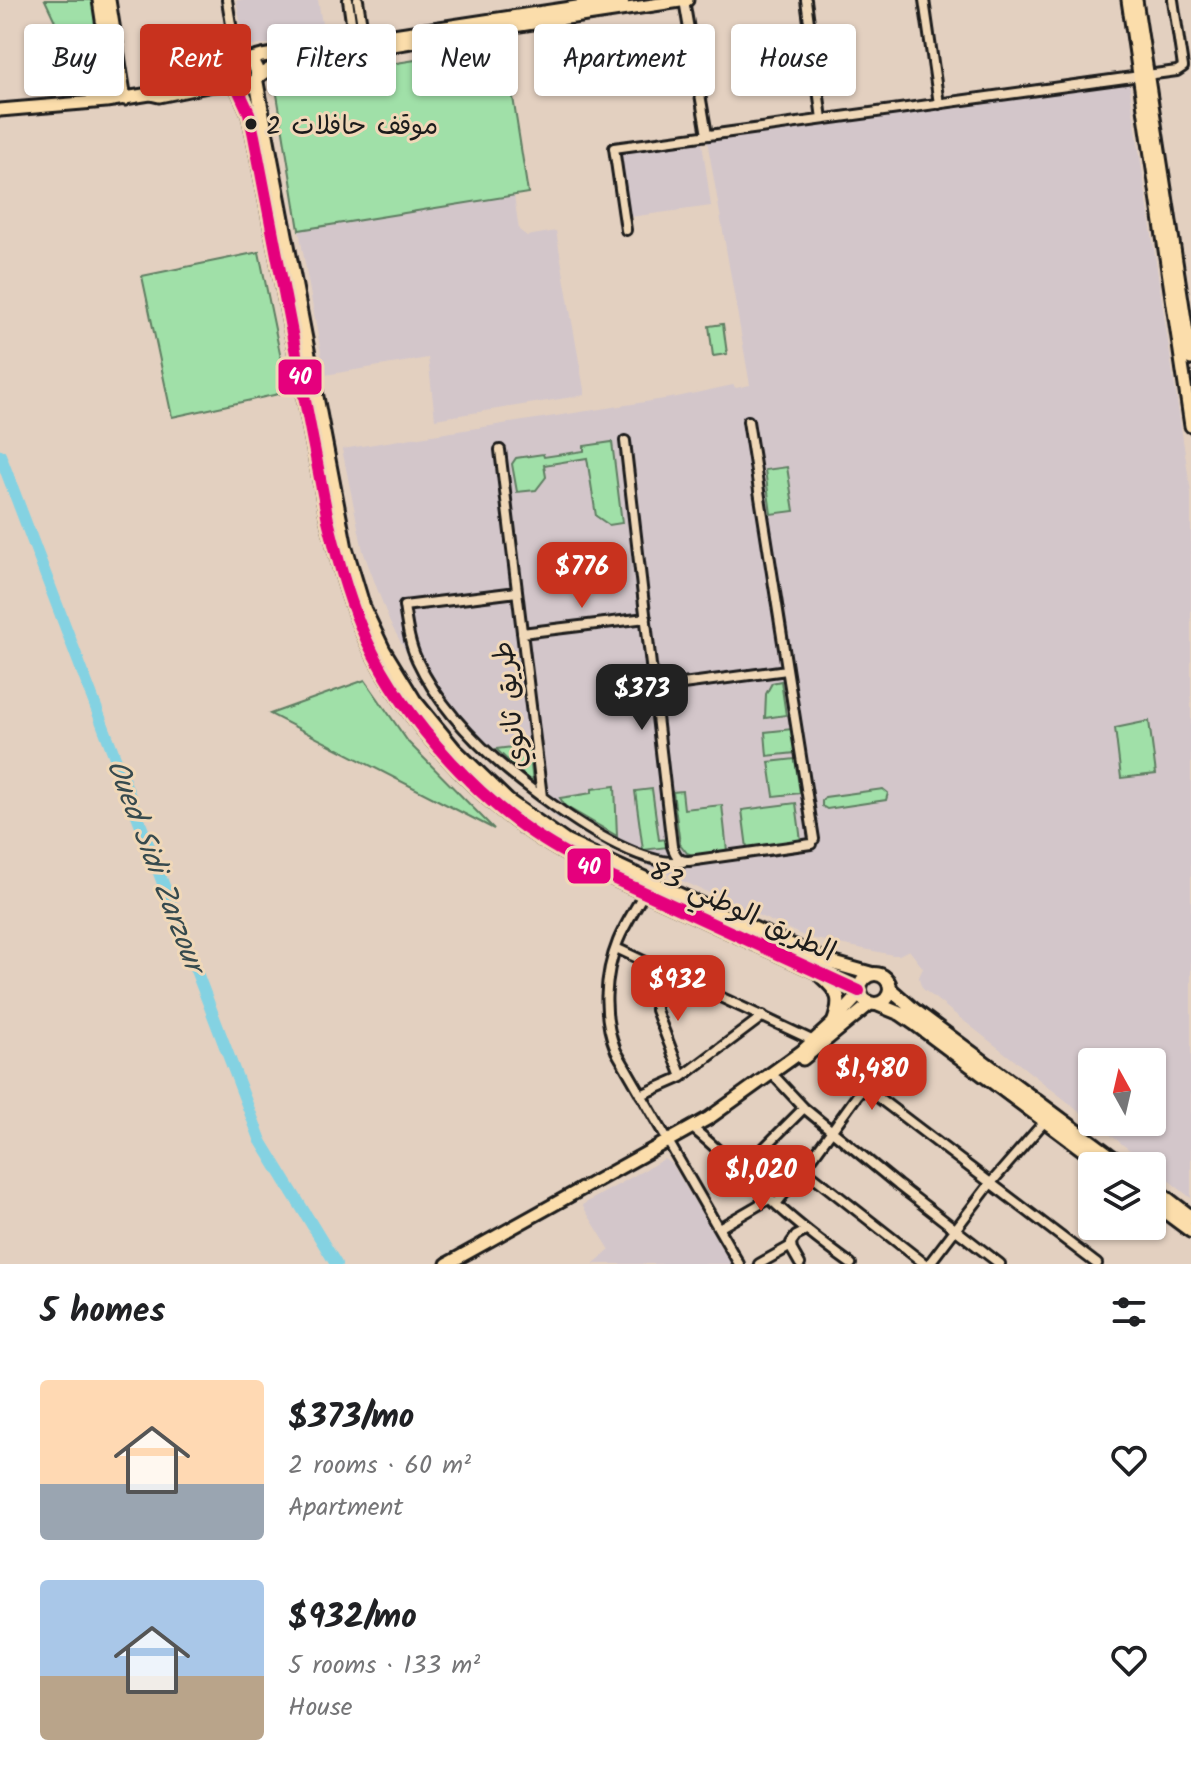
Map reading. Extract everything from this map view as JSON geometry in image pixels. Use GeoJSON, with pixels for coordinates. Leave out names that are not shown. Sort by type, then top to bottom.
{"type":"FeatureCollection","features":[{"type":"Feature","properties":{"kind":"highway"},"geometry":{"type":"LineString","coordinates":[[251,65],[255,66],[256,79],[251,85]]}},
{"type":"Feature","properties":{"kind":"highway","name":"الطريق الوطني 83"},"geometry":{"type":"LineString","coordinates":[[256,79],[345,546],[364,609],[384,651],[414,700],[454,749],[508,801],[566,842],[829,962],[872,974]]}},
{"type":"Feature","properties":{"kind":"highway","name":"الطريق الوطني 83"},"geometry":{"type":"LineString","coordinates":[[241,96],[249,113],[260,164],[337,559],[361,628],[388,680],[449,759],[492,801],[543,840],[577,860],[843,982],[860,993]]}},
{"type":"Feature","properties":{"kind":"highway"},"geometry":{"type":"LineString","coordinates":[[245,167],[260,164]]}},
{"type":"Feature","properties":{"kind":"highway"},"geometry":{"type":"LineString","coordinates":[[816,972],[835,988],[838,995],[839,1006],[834,1022]]}},
{"type":"Feature","properties":{"kind":"highway"},"geometry":{"type":"LineString","coordinates":[[1086,1152],[914,1023],[864,1000],[860,993],[864,979],[872,974],[886,979],[890,989],[914,1010],[1105,1152]]}},
{"type":"Feature","properties":{"kind":"highway"},"geometry":{"type":"LineString","coordinates":[[874,1004],[887,1000],[890,989]]}},
{"type":"Feature","properties":{"kind":"highway"},"geometry":{"type":"LineString","coordinates":[[1166,1198],[1191,1217]]}},
{"type":"Feature","properties":{"kind":"highway"},"geometry":{"type":"LineString","coordinates":[[1166,1212],[1191,1231]]}},
{"type":"Feature","properties":{"kind":"main road"},"geometry":{"type":"LineString","coordinates":[[99,0],[115,100]]}},
{"type":"Feature","properties":{"kind":"main road"},"geometry":{"type":"LineString","coordinates":[[109,0],[115,100]]}},
{"type":"Feature","properties":{"kind":"main road"},"geometry":{"type":"LineString","coordinates":[[396,39],[623,0]]}},
{"type":"Feature","properties":{"kind":"main road"},"geometry":{"type":"LineString","coordinates":[[396,41],[685,0]]}},
{"type":"Feature","properties":{"kind":"main road"},"geometry":{"type":"LineString","coordinates":[[1128,0],[1144,76],[1191,359]]}},
{"type":"Feature","properties":{"kind":"main road"},"geometry":{"type":"LineString","coordinates":[[1136,0],[1191,426]]}},
{"type":"Feature","properties":{"kind":"main road"},"geometry":{"type":"LineString","coordinates":[[256,79],[267,70]]}},
{"type":"Feature","properties":{"kind":"main road"},"geometry":{"type":"LineString","coordinates":[[0,110],[140,96]]}},
{"type":"Feature","properties":{"kind":"main road"},"geometry":{"type":"LineString","coordinates":[[669,1144],[740,1098],[814,1041],[860,993]]}},
{"type":"Feature","properties":{"kind":"main road"},"geometry":{"type":"LineString","coordinates":[[447,1264],[733,1110],[874,1004]]}},
{"type":"Feature","properties":{"kind":"street"},"geometry":{"type":"LineString","coordinates":[[227,0],[231,24]]}},
{"type":"Feature","properties":{"kind":"street"},"geometry":{"type":"LineString","coordinates":[[348,0],[354,24]]}},
{"type":"Feature","properties":{"kind":"street"},"geometry":{"type":"LineString","coordinates":[[358,0],[359,24]]}},
{"type":"Feature","properties":{"kind":"street"},"geometry":{"type":"LineString","coordinates":[[685,0],[707,135]]}},
{"type":"Feature","properties":{"kind":"street"},"geometry":{"type":"LineString","coordinates":[[806,0],[822,119]]}},
{"type":"Feature","properties":{"kind":"street"},"geometry":{"type":"LineString","coordinates":[[924,0],[939,104]]}},
{"type":"Feature","properties":{"kind":"street"},"geometry":{"type":"LineString","coordinates":[[626,230],[614,148],[1179,71],[1183,67],[1173,0]]}},
{"type":"Feature","properties":{"kind":"street"},"geometry":{"type":"LineString","coordinates":[[653,688],[787,670],[748,421]]}},
{"type":"Feature","properties":{"kind":"street"},"geometry":{"type":"LineString","coordinates":[[625,441],[672,846],[676,856],[684,862]]}},
{"type":"Feature","properties":{"kind":"street","name":"طريق ثانوي"},"geometry":{"type":"LineString","coordinates":[[500,450],[542,797],[574,821],[646,858],[668,863],[813,841],[787,670]]}},
{"type":"Feature","properties":{"kind":"street"},"geometry":{"type":"LineString","coordinates":[[517,592],[404,606],[416,659],[432,689],[465,729],[542,797]]}},
{"type":"Feature","properties":{"kind":"street"},"geometry":{"type":"LineString","coordinates":[[522,633],[646,618]]}},
{"type":"Feature","properties":{"kind":"street"},"geometry":{"type":"LineString","coordinates":[[645,891],[616,948],[607,989],[606,1017],[610,1037],[739,1264]]}},
{"type":"Feature","properties":{"kind":"street"},"geometry":{"type":"LineString","coordinates":[[616,948],[814,1041]]}},
{"type":"Feature","properties":{"kind":"street"},"geometry":{"type":"LineString","coordinates":[[663,969],[656,994],[656,1010],[682,1077]]}},
{"type":"Feature","properties":{"kind":"street"},"geometry":{"type":"LineString","coordinates":[[641,1095],[682,1077],[763,1016]]}},
{"type":"Feature","properties":{"kind":"street"},"geometry":{"type":"LineString","coordinates":[[777,1079],[831,1131],[1000,1264]]}},
{"type":"Feature","properties":{"kind":"street"},"geometry":{"type":"LineString","coordinates":[[719,1228],[772,1202],[804,1169],[861,1091],[870,1090],[1097,1264]]}},
{"type":"Feature","properties":{"kind":"street"},"geometry":{"type":"LineString","coordinates":[[741,1171],[804,1108]]}},
{"type":"Feature","properties":{"kind":"street"},"geometry":{"type":"LineString","coordinates":[[804,1169],[927,1264],[1045,1121]]}},
{"type":"Feature","properties":{"kind":"street"},"geometry":{"type":"LineString","coordinates":[[696,1131],[772,1202],[851,1264]]}},
{"type":"Feature","properties":{"kind":"street"},"geometry":{"type":"LineString","coordinates":[[759,1264],[791,1246],[794,1239],[806,1231]]}},
{"type":"Feature","properties":{"kind":"street"},"geometry":{"type":"LineString","coordinates":[[791,1246],[800,1264]]}},
{"type":"Feature","properties":{"kind":"shaded area"},"geometry":{"type":"Polygon","coordinates":[[[236,0],[318,0],[322,24],[267,24],[267,44],[251,46],[251,24],[241,24],[236,0]]]}},
{"type":"Feature","properties":{"kind":"shaded area"},"geometry":{"type":"Polygon","coordinates":[[[1129,83],[1191,493],[1191,1198],[1166,1178],[1166,1152],[1132,1152],[1112,1136],[1166,1136],[1166,1048],[1078,1048],[1078,1110],[923,989],[919,977],[923,968],[909,950],[893,955],[806,937],[632,858],[557,818],[513,783],[463,732],[422,680],[390,623],[363,551],[342,449],[677,397],[733,385],[736,388],[750,385],[707,140],[1129,83]]]}},
{"type":"Feature","properties":{"kind":"shaded area"},"geometry":{"type":"Polygon","coordinates":[[[702,142],[711,206],[630,217],[621,153],[702,142]]]}},
{"type":"Feature","properties":{"kind":"shaded area"},"geometry":{"type":"Polygon","coordinates":[[[514,195],[519,230],[527,236],[556,231],[585,395],[435,419],[428,358],[325,375],[299,230],[514,195]]]}},
{"type":"Feature","properties":{"kind":"shaded area"},"geometry":{"type":"Polygon","coordinates":[[[664,1159],[673,1165],[731,1264],[594,1264],[610,1250],[582,1205],[664,1159]]]}},
{"type":"Feature","properties":{"kind":"green space"},"geometry":{"type":"Polygon","coordinates":[[[45,0],[91,0],[98,24],[56,24],[45,0]]]}},
{"type":"Feature","properties":{"kind":"green space"},"geometry":{"type":"Polygon","coordinates":[[[412,61],[412,96],[513,96],[528,193],[299,230],[277,96],[396,96],[396,63],[412,61]]]}},
{"type":"Feature","properties":{"kind":"green space"},"geometry":{"type":"Polygon","coordinates":[[[259,252],[288,392],[172,417],[142,276],[259,252]]]}},
{"type":"Feature","properties":{"kind":"green space"},"geometry":{"type":"Polygon","coordinates":[[[723,324],[727,354],[713,356],[709,326],[723,324]]]}},
{"type":"Feature","properties":{"kind":"green space"},"geometry":{"type":"Polygon","coordinates":[[[612,442],[622,523],[609,525],[596,516],[587,458],[544,465],[546,477],[536,490],[517,492],[512,464],[516,458],[584,451],[584,446],[612,442]]]}},
{"type":"Feature","properties":{"kind":"green space"},"geometry":{"type":"Polygon","coordinates":[[[787,467],[794,511],[771,514],[765,470],[787,467]]]}},
{"type":"Feature","properties":{"kind":"green space"},"geometry":{"type":"Polygon","coordinates":[[[365,680],[409,743],[494,829],[270,714],[365,680]]]}},
{"type":"Feature","properties":{"kind":"green space"},"geometry":{"type":"Polygon","coordinates":[[[781,681],[786,715],[765,718],[766,694],[772,683],[781,681]]]}},
{"type":"Feature","properties":{"kind":"green space"},"geometry":{"type":"Polygon","coordinates":[[[1149,721],[1156,774],[1121,778],[1115,728],[1149,721]]]}},
{"type":"Feature","properties":{"kind":"green space"},"geometry":{"type":"Polygon","coordinates":[[[792,729],[795,753],[767,756],[765,732],[792,729]]]}},
{"type":"Feature","properties":{"kind":"green space"},"geometry":{"type":"Polygon","coordinates":[[[529,745],[533,784],[496,749],[529,745]]]}},
{"type":"Feature","properties":{"kind":"green space"},"geometry":{"type":"Polygon","coordinates":[[[795,759],[800,793],[774,796],[769,762],[795,759]]]}},
{"type":"Feature","properties":{"kind":"green space"},"geometry":{"type":"Polygon","coordinates":[[[615,786],[617,836],[565,806],[560,798],[592,793],[592,789],[615,786]]]}},
{"type":"Feature","properties":{"kind":"green space"},"geometry":{"type":"Polygon","coordinates":[[[652,789],[659,840],[667,839],[668,847],[643,850],[635,791],[652,789]]]}},
{"type":"Feature","properties":{"kind":"green space"},"geometry":{"type":"Polygon","coordinates":[[[883,789],[888,793],[886,800],[827,809],[822,806],[825,797],[883,789]]]}},
{"type":"Feature","properties":{"kind":"green space"},"geometry":{"type":"Polygon","coordinates":[[[682,791],[684,809],[722,805],[727,851],[692,855],[680,844],[673,792],[682,791]]]}},
{"type":"Feature","properties":{"kind":"green space"},"geometry":{"type":"Polygon","coordinates":[[[796,803],[801,841],[747,848],[742,810],[796,803]]]}},
{"type":"Feature","properties":{"kind":"waterway","name":"Oued Sidi Zarzour"},"geometry":{"type":"LineString","coordinates":[[0,455],[261,1141],[336,1264]]}},
{"type":"Feature","properties":{"kind":"transit line","name":"40"},"geometry":{"type":"LineString","coordinates":[[241,96],[254,136],[328,520],[360,625],[392,686],[437,746],[463,774],[517,822],[545,841],[615,879],[859,991]]}},
{"type":"Feature","properties":{"kind":"place","name":"موقف حافلات 2"},"geometry":{"type":"Point","coordinates":[251,124]}}]}
